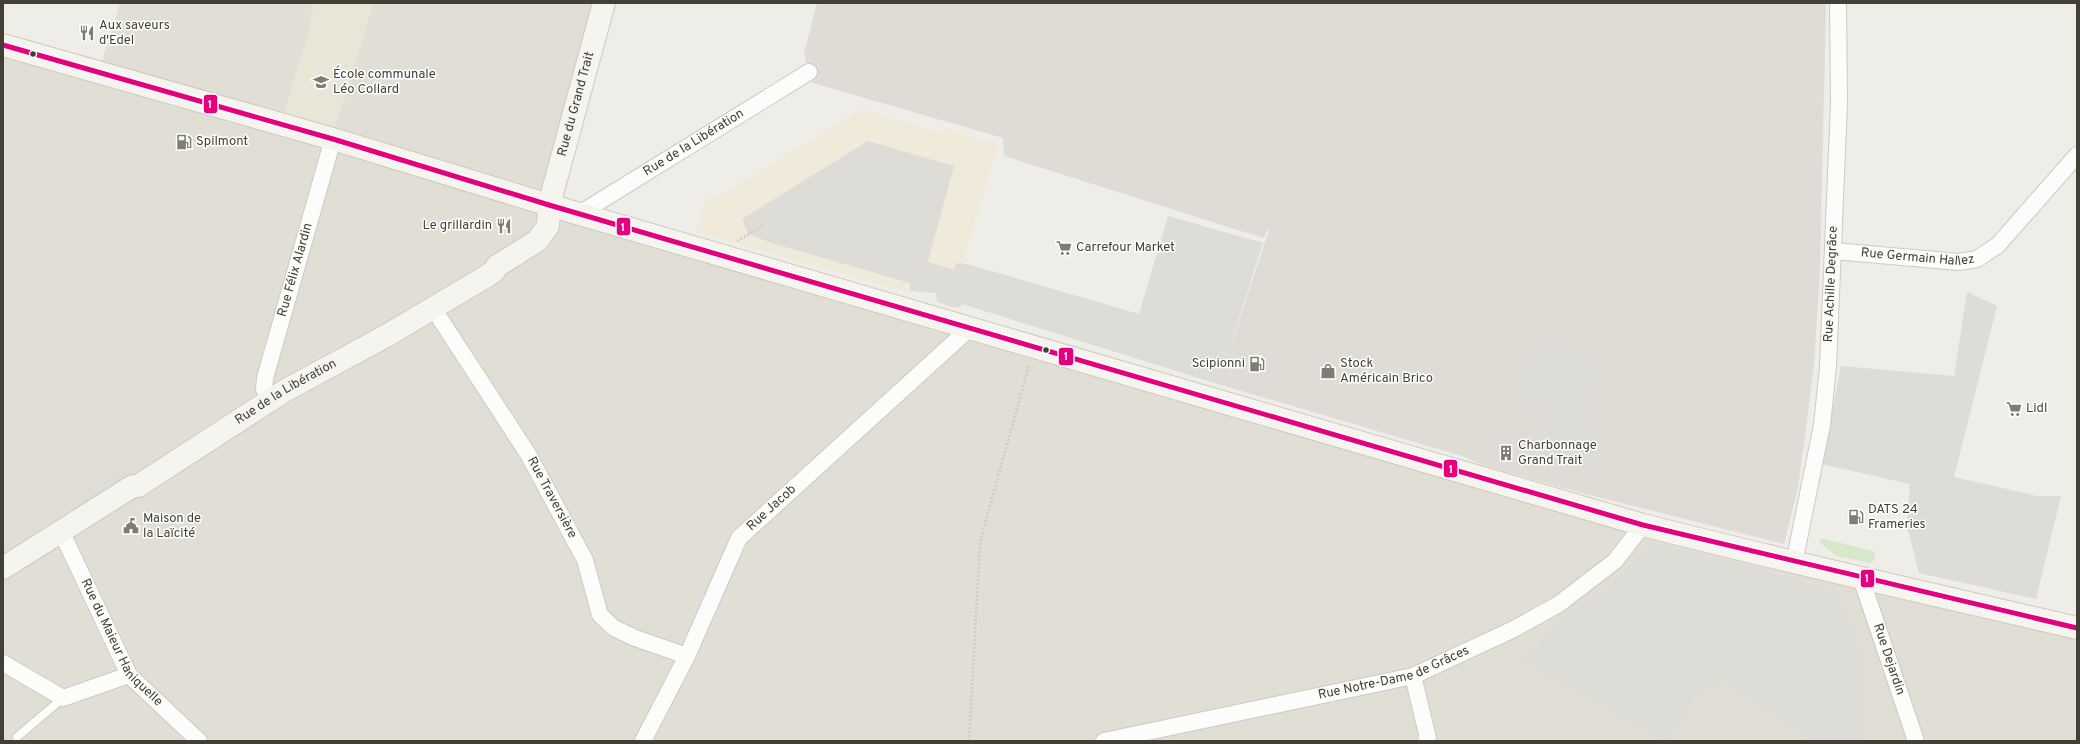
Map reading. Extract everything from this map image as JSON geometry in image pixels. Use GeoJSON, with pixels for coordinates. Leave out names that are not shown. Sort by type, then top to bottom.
{"type":"FeatureCollection","features":[{"type":"Feature","properties":{"kind":"main road","name":"Rue du Grand Trait"},"geometry":{"type":"LineString","coordinates":[[549,205],[604,3]]}},
{"type":"Feature","properties":{"kind":"main road"},"geometry":{"type":"LineString","coordinates":[[3,45],[333,139],[579,214],[1643,525],[1794,563],[2077,628]]}},
{"type":"Feature","properties":{"kind":"main road","name":"Rue de la Libération"},"geometry":{"type":"LineString","coordinates":[[3,568],[133,486],[138,486],[268,401],[433,308],[494,271],[497,266],[537,241],[548,226],[549,205]]}},
{"type":"Feature","properties":{"kind":"street","name":"Rue Achille Degrâce"},"geometry":{"type":"LineString","coordinates":[[1794,563],[1822,425],[1828,367],[1839,103],[1838,3]]}},
{"type":"Feature","properties":{"kind":"street","name":"Rue de la Libération"},"geometry":{"type":"LineString","coordinates":[[579,214],[809,72]]}},
{"type":"Feature","properties":{"kind":"street","name":"Rue Félix Alardin"},"geometry":{"type":"LineString","coordinates":[[268,401],[264,389],[265,378],[333,139]]}},
{"type":"Feature","properties":{"kind":"street","name":"Rue Germain Hallez"},"geometry":{"type":"LineString","coordinates":[[1834,251],[1959,262],[1977,259],[1998,245],[2077,155]]}},
{"type":"Feature","properties":{"kind":"street","name":"Rue Traversière"},"geometry":{"type":"LineString","coordinates":[[433,308],[532,460],[585,560],[600,615],[614,628],[635,638],[687,656]]}},
{"type":"Feature","properties":{"kind":"street","name":"Rue Jacob"},"geometry":{"type":"LineString","coordinates":[[643,741],[687,656],[739,538],[970,328]]}},
{"type":"Feature","properties":{"kind":"street","name":"Rue Notre-Dame de Grâces"},"geometry":{"type":"LineString","coordinates":[[1104,741],[1413,676],[1514,629],[1559,604],[1615,561],[1643,525]]}},
{"type":"Feature","properties":{"kind":"street","name":"Rue du Maieur Haniquelle"},"geometry":{"type":"LineString","coordinates":[[60,531],[129,675],[200,741]]}},
{"type":"Feature","properties":{"kind":"street","name":"Rue Dejardin"},"geometry":{"type":"LineString","coordinates":[[1861,578],[1916,741]]}},
{"type":"Feature","properties":{"kind":"street"},"geometry":{"type":"LineString","coordinates":[[3,663],[63,698],[129,675]]}},
{"type":"Feature","properties":{"kind":"street"},"geometry":{"type":"LineString","coordinates":[[1413,676],[1429,740]]}},
{"type":"Feature","properties":{"kind":"lane"},"geometry":{"type":"LineString","coordinates":[[17,736],[63,698]]}},
{"type":"Feature","properties":{"kind":"path"},"geometry":{"type":"LineString","coordinates":[[730,244],[764,225]]}},
{"type":"Feature","properties":{"kind":"path"},"geometry":{"type":"LineString","coordinates":[[969,741],[980,542],[1034,347]]}},
{"type":"Feature","properties":{"kind":"shaded area"},"geometry":{"type":"Polygon","coordinates":[[[120,3],[601,3],[544,197],[101,64],[120,3]]]}},
{"type":"Feature","properties":{"kind":"shaded area","name":"École communale Léo Collard"},"geometry":{"type":"Polygon","coordinates":[[[314,3],[374,3],[335,127],[283,115],[307,38],[314,3]]]}},
{"type":"Feature","properties":{"kind":"shaded area"},"geometry":{"type":"Polygon","coordinates":[[[817,3],[1826,3],[1820,268],[1814,366],[1798,488],[1784,544],[1570,490],[1482,465],[1465,457],[1218,384],[1270,227],[1263,238],[1004,156],[1003,138],[813,83],[804,54],[817,3]]]}},
{"type":"Feature","properties":{"kind":"shaded area"},"geometry":{"type":"Polygon","coordinates":[[[3,45],[1824,570],[2077,637],[2077,741],[3,741],[3,45]]]}},
{"type":"Feature","properties":{"kind":"shaded area"},"geometry":{"type":"Polygon","coordinates":[[[861,109],[941,133],[943,128],[998,145],[962,265],[936,293],[903,291],[697,232],[705,199],[717,198],[861,109]]]}},
{"type":"Feature","properties":{"kind":"shaded area"},"geometry":{"type":"Polygon","coordinates":[[[868,141],[954,166],[928,262],[954,270],[956,263],[967,264],[1139,314],[1168,216],[1263,243],[1218,384],[962,304],[958,308],[949,306],[937,302],[936,293],[910,291],[910,283],[775,244],[748,234],[742,219],[868,141]]]}},
{"type":"Feature","properties":{"kind":"shaded area"},"geometry":{"type":"Polygon","coordinates":[[[488,261],[491,265],[435,298],[432,294],[488,261]]]}},
{"type":"Feature","properties":{"kind":"shaded area"},"geometry":{"type":"Polygon","coordinates":[[[1967,292],[1997,306],[1954,477],[2037,496],[2061,496],[2036,599],[1919,573],[1907,526],[1910,484],[1822,464],[1841,366],[1954,376],[1967,292]]]}},
{"type":"Feature","properties":{"kind":"shaded area"},"geometry":{"type":"Polygon","coordinates":[[[404,310],[407,314],[281,381],[311,364],[404,310]]]}},
{"type":"Feature","properties":{"kind":"shaded area"},"geometry":{"type":"Polygon","coordinates":[[[1563,345],[1597,370],[1584,436],[1600,441],[1600,474],[1575,470],[1559,464],[1560,454],[1543,448],[1553,409],[1518,401],[1530,349],[1563,345]]]}},
{"type":"Feature","properties":{"kind":"shaded area"},"geometry":{"type":"Polygon","coordinates":[[[247,401],[250,405],[73,514],[71,511],[120,467],[128,476],[132,476],[247,401]]]}},
{"type":"Feature","properties":{"kind":"shaded area"},"geometry":{"type":"Polygon","coordinates":[[[1651,542],[1820,587],[1839,594],[1861,654],[1864,741],[1812,741],[1719,679],[1712,689],[1705,685],[1669,741],[1666,741],[1521,661],[1553,626],[1608,587],[1651,542]]]}},
{"type":"Feature","properties":{"kind":"green space"},"geometry":{"type":"Polygon","coordinates":[[[1821,538],[1873,551],[1875,552],[1875,560],[1870,563],[1837,556],[1820,543],[1821,538]]]}},
{"type":"Feature","properties":{"kind":"transit line","name":"1"},"geometry":{"type":"LineString","coordinates":[[3,45],[333,139],[549,205],[1643,525],[2077,628]]}},
{"type":"Feature","properties":{"kind":"place","name":"Aux saveurs d'Edel"},"geometry":{"type":"Point","coordinates":[87,33]}},
{"type":"Feature","properties":{"kind":"place","name":"École communale Léo Collard"},"geometry":{"type":"Point","coordinates":[321,82]}},
{"type":"Feature","properties":{"kind":"place","name":"Spilmont"},"geometry":{"type":"Point","coordinates":[184,142]}},
{"type":"Feature","properties":{"kind":"place","name":"Le grillardin"},"geometry":{"type":"Point","coordinates":[504,226]}},
{"type":"Feature","properties":{"kind":"place","name":"Carrefour Market"},"geometry":{"type":"Point","coordinates":[1064,248]}},
{"type":"Feature","properties":{"kind":"place","name":"Scipionni"},"geometry":{"type":"Point","coordinates":[1257,364]}},
{"type":"Feature","properties":{"kind":"place","name":"Stock Américain Brico"},"geometry":{"type":"Point","coordinates":[1328,371]}},
{"type":"Feature","properties":{"kind":"place","name":"Lidl"},"geometry":{"type":"Point","coordinates":[2014,409]}},
{"type":"Feature","properties":{"kind":"place","name":"Charbonnage Grand Trait"},"geometry":{"type":"Point","coordinates":[1506,453]}},
{"type":"Feature","properties":{"kind":"place","name":"DATS 24 Frameries"},"geometry":{"type":"Point","coordinates":[1856,517]}},
{"type":"Feature","properties":{"kind":"place","name":"Maison de la Laïcité"},"geometry":{"type":"Point","coordinates":[131,526]}}]}
